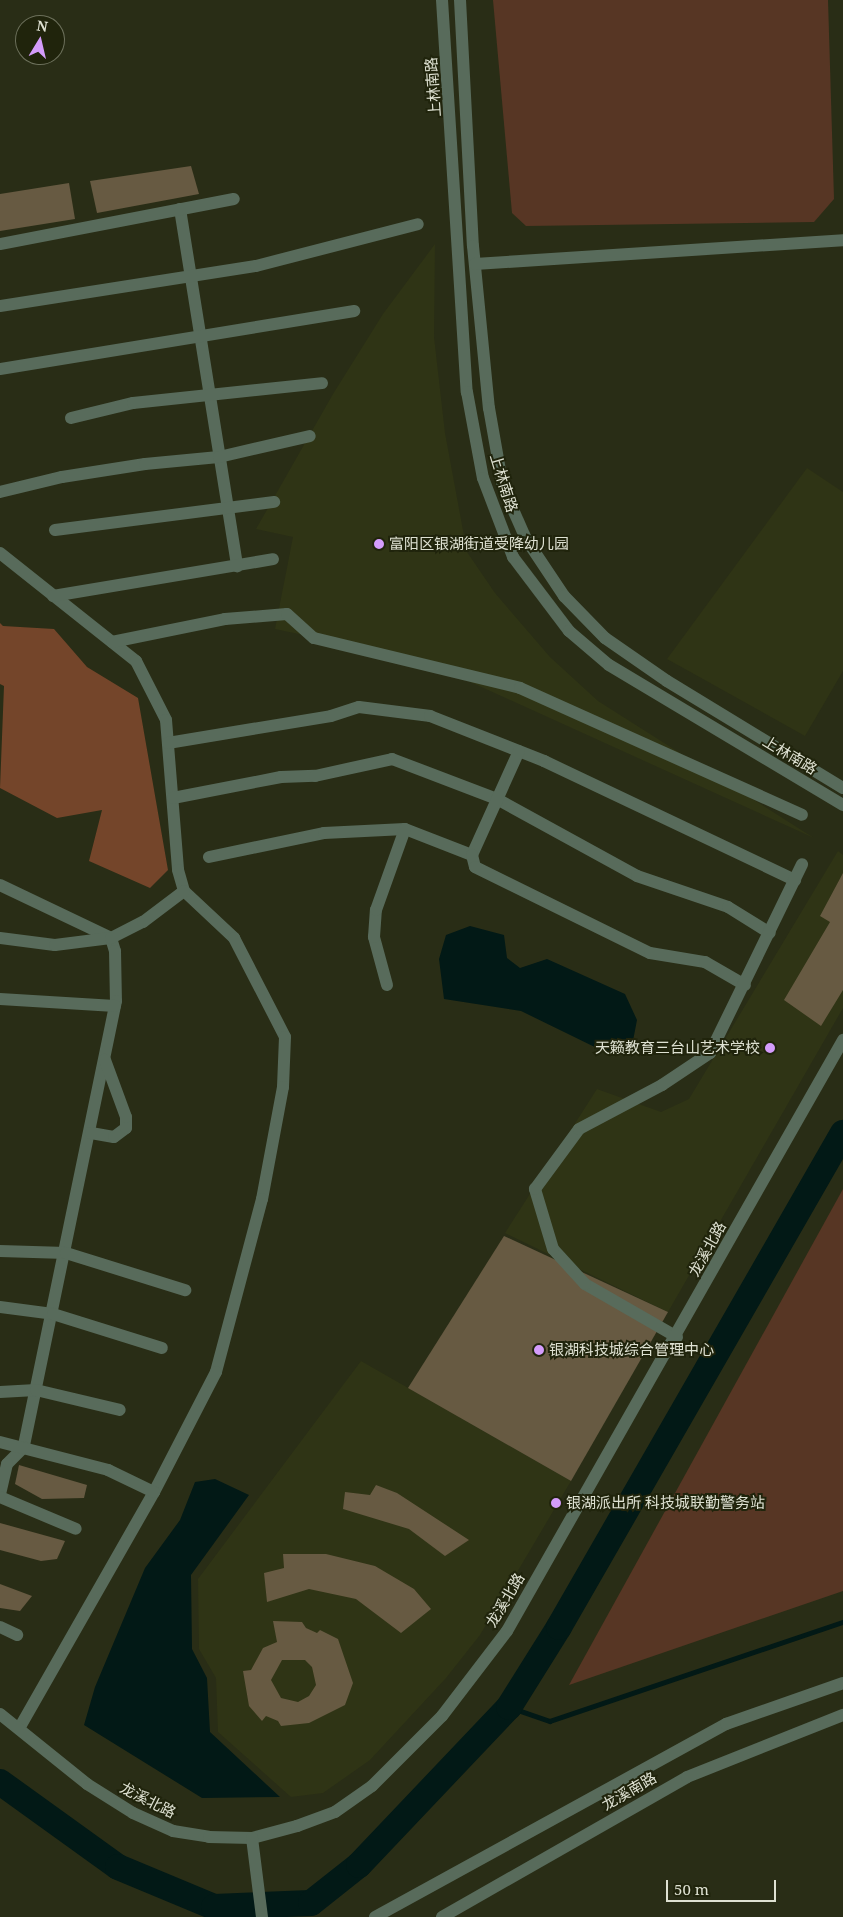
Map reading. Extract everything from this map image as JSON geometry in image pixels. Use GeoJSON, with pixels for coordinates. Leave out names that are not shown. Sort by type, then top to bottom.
{"type":"FeatureCollection","features":[{"type":"Feature","properties":{"kind":"street","name":"上林南路"},"geometry":{"type":"LineString","coordinates":[[442,0],[467,392],[483,478],[513,557],[570,631],[608,665],[843,805]]}},
{"type":"Feature","properties":{"kind":"street","name":"上林南路"},"geometry":{"type":"LineString","coordinates":[[460,0],[475,264],[490,408],[503,487],[526,539],[564,596],[605,638],[667,682],[843,788]]}},
{"type":"Feature","properties":{"kind":"street"},"geometry":{"type":"LineString","coordinates":[[0,244],[234,199]]}},
{"type":"Feature","properties":{"kind":"street"},"geometry":{"type":"LineString","coordinates":[[180,209],[237,566]]}},
{"type":"Feature","properties":{"kind":"street"},"geometry":{"type":"LineString","coordinates":[[0,306],[256,266],[418,224]]}},
{"type":"Feature","properties":{"kind":"street"},"geometry":{"type":"LineString","coordinates":[[475,264],[843,240]]}},
{"type":"Feature","properties":{"kind":"street"},"geometry":{"type":"LineString","coordinates":[[0,369],[354,311]]}},
{"type":"Feature","properties":{"kind":"street"},"geometry":{"type":"LineString","coordinates":[[71,418],[133,403],[210,397],[322,383]]}},
{"type":"Feature","properties":{"kind":"street"},"geometry":{"type":"LineString","coordinates":[[0,492],[62,477],[145,464],[219,457],[310,436]]}},
{"type":"Feature","properties":{"kind":"street"},"geometry":{"type":"LineString","coordinates":[[55,530],[274,502]]}},
{"type":"Feature","properties":{"kind":"street"},"geometry":{"type":"LineString","coordinates":[[0,553],[136,661],[166,720],[178,870],[184,891],[234,938],[285,1037],[283,1087],[262,1199],[216,1372],[154,1492],[20,1727]]}},
{"type":"Feature","properties":{"kind":"street"},"geometry":{"type":"LineString","coordinates":[[53,596],[273,559]]}},
{"type":"Feature","properties":{"kind":"street"},"geometry":{"type":"LineString","coordinates":[[112,642],[225,619],[288,614],[314,638],[520,688],[802,815]]}},
{"type":"Feature","properties":{"kind":"street"},"geometry":{"type":"LineString","coordinates":[[168,743],[331,716],[359,707],[430,716],[519,751],[795,880]]}},
{"type":"Feature","properties":{"kind":"street"},"geometry":{"type":"LineString","coordinates":[[519,751],[472,855],[475,867],[650,953],[705,962],[745,985]]}},
{"type":"Feature","properties":{"kind":"street"},"geometry":{"type":"LineString","coordinates":[[173,798],[281,777],[315,776],[392,759],[497,799],[637,876],[728,907],[770,933]]}},
{"type":"Feature","properties":{"kind":"street"},"geometry":{"type":"LineString","coordinates":[[209,857],[324,833],[405,829],[472,855]]}},
{"type":"Feature","properties":{"kind":"street"},"geometry":{"type":"LineString","coordinates":[[387,985],[374,937],[376,910],[405,829]]}},
{"type":"Feature","properties":{"kind":"street"},"geometry":{"type":"LineString","coordinates":[[677,1337],[585,1284],[553,1249],[535,1189],[579,1129],[662,1085],[710,1053],[745,985],[802,864]]}},
{"type":"Feature","properties":{"kind":"street"},"geometry":{"type":"LineString","coordinates":[[0,885],[111,938],[115,951],[115,1006],[66,1253],[24,1447],[7,1464],[0,1496],[76,1529]]}},
{"type":"Feature","properties":{"kind":"street"},"geometry":{"type":"LineString","coordinates":[[0,938],[55,945],[111,938],[142,922],[184,891]]}},
{"type":"Feature","properties":{"kind":"street"},"geometry":{"type":"LineString","coordinates":[[0,1000],[115,1006]]}},
{"type":"Feature","properties":{"kind":"street","name":"龙溪北路"},"geometry":{"type":"LineString","coordinates":[[0,1714],[20,1727],[87,1784],[133,1813],[173,1831],[209,1837],[252,1838],[297,1826],[335,1812],[372,1786],[442,1716],[507,1631],[677,1337],[843,1040]]}},
{"type":"Feature","properties":{"kind":"street"},"geometry":{"type":"LineString","coordinates":[[91,1133],[114,1137],[126,1128],[126,1117],[105,1060]]}},
{"type":"Feature","properties":{"kind":"street"},"geometry":{"type":"LineString","coordinates":[[0,1251],[66,1253],[185,1290]]}},
{"type":"Feature","properties":{"kind":"street"},"geometry":{"type":"LineString","coordinates":[[0,1308],[53,1314],[162,1348]]}},
{"type":"Feature","properties":{"kind":"street"},"geometry":{"type":"LineString","coordinates":[[0,1392],[36,1390],[120,1410]]}},
{"type":"Feature","properties":{"kind":"street"},"geometry":{"type":"LineString","coordinates":[[0,1442],[108,1470],[154,1492]]}},
{"type":"Feature","properties":{"kind":"street"},"geometry":{"type":"LineString","coordinates":[[0,1627],[17,1635]]}},
{"type":"Feature","properties":{"kind":"street"},"geometry":{"type":"LineString","coordinates":[[376,1917],[726,1724],[843,1683]]}},
{"type":"Feature","properties":{"kind":"street","name":"龙溪南路"},"geometry":{"type":"LineString","coordinates":[[442,1917],[687,1776],[843,1715]]}},
{"type":"Feature","properties":{"kind":"street"},"geometry":{"type":"LineString","coordinates":[[252,1838],[262,1917]]}},
{"type":"Feature","properties":{"kind":"shaded area"},"geometry":{"type":"Polygon","coordinates":[[[493,0],[828,0],[834,199],[814,222],[526,226],[512,213],[493,0]]]}},
{"type":"Feature","properties":{"kind":"shaded area","name":"富阳区银湖街道受降幼儿园"},"geometry":{"type":"Polygon","coordinates":[[[435,244],[434,337],[445,433],[467,552],[495,593],[550,657],[598,701],[814,838],[422,660],[275,629],[293,537],[256,529],[333,394],[383,314],[435,244]]]}},
{"type":"Feature","properties":{"kind":"shaded area"},"geometry":{"type":"Polygon","coordinates":[[[807,468],[843,492],[843,671],[805,736],[667,659],[807,468]]]}},
{"type":"Feature","properties":{"kind":"shaded area"},"geometry":{"type":"Polygon","coordinates":[[[0,623],[3,626],[54,629],[87,667],[138,698],[168,870],[150,888],[89,861],[102,810],[57,818],[0,788],[4,686],[0,684],[0,623]]]}},
{"type":"Feature","properties":{"kind":"shaded area","name":"天籁教育三台山艺术学校"},"geometry":{"type":"Polygon","coordinates":[[[838,851],[843,855],[843,1008],[668,1312],[505,1233],[597,1089],[661,1112],[689,1099],[838,851]]]}},
{"type":"Feature","properties":{"kind":"shaded area"},"geometry":{"type":"Polygon","coordinates":[[[843,1189],[843,1591],[569,1685],[843,1189]]]}},
{"type":"Feature","properties":{"kind":"shaded area"},"geometry":{"type":"Polygon","coordinates":[[[361,1361],[571,1481],[480,1635],[446,1678],[370,1760],[323,1793],[291,1797],[218,1732],[216,1678],[199,1649],[198,1579],[361,1361]]]}},
{"type":"Feature","properties":{"kind":"water"},"geometry":{"type":"Polygon","coordinates":[[[470,926],[504,935],[507,958],[520,968],[547,959],[625,994],[637,1020],[632,1046],[607,1053],[521,1011],[444,999],[439,959],[446,935],[470,926]]]}},
{"type":"Feature","properties":{"kind":"water"},"geometry":{"type":"Polygon","coordinates":[[[215,1479],[249,1495],[191,1575],[192,1649],[207,1678],[210,1732],[280,1797],[202,1798],[84,1725],[95,1687],[145,1568],[180,1520],[195,1482],[215,1479]]]}},
{"type":"Feature","properties":{"kind":"building"},"geometry":{"type":"Polygon","coordinates":[[[191,166],[199,194],[97,213],[90,181],[191,166]]]}},
{"type":"Feature","properties":{"kind":"building"},"geometry":{"type":"Polygon","coordinates":[[[69,183],[75,219],[0,231],[0,194],[69,183]]]}},
{"type":"Feature","properties":{"kind":"building"},"geometry":{"type":"Polygon","coordinates":[[[843,873],[843,990],[821,1026],[784,1000],[830,922],[820,916],[843,873]]]}},
{"type":"Feature","properties":{"kind":"building","name":"银湖科技城综合管理中心"},"geometry":{"type":"Polygon","coordinates":[[[504,1236],[668,1312],[571,1481],[408,1388],[504,1236]]]}},
{"type":"Feature","properties":{"kind":"building"},"geometry":{"type":"Polygon","coordinates":[[[19,1465],[87,1485],[84,1498],[42,1499],[15,1484],[19,1465]]]}},
{"type":"Feature","properties":{"kind":"building"},"geometry":{"type":"Polygon","coordinates":[[[376,1485],[397,1493],[469,1540],[445,1556],[409,1529],[343,1509],[345,1492],[370,1495],[376,1485]]]}},
{"type":"Feature","properties":{"kind":"building"},"geometry":{"type":"Polygon","coordinates":[[[0,1523],[65,1541],[57,1559],[41,1561],[0,1550],[0,1523]]]}},
{"type":"Feature","properties":{"kind":"building"},"geometry":{"type":"Polygon","coordinates":[[[283,1554],[326,1554],[375,1566],[414,1589],[431,1609],[401,1633],[356,1599],[309,1589],[267,1602],[264,1573],[284,1568],[283,1554]]]}},
{"type":"Feature","properties":{"kind":"building"},"geometry":{"type":"Polygon","coordinates":[[[0,1584],[32,1596],[20,1611],[0,1608],[0,1584]]]}},
{"type":"Feature","properties":{"kind":"building"},"geometry":{"type":"Polygon","coordinates":[[[273,1621],[302,1622],[306,1628],[317,1633],[320,1630],[338,1639],[353,1683],[345,1705],[309,1723],[281,1726],[278,1721],[266,1716],[262,1721],[249,1706],[243,1671],[251,1670],[263,1648],[277,1642],[273,1621]],[[282,1660],[271,1680],[281,1698],[298,1702],[309,1696],[316,1685],[312,1667],[305,1660],[282,1660]]]}},
{"type":"Feature","properties":{"kind":"waterway"},"geometry":{"type":"LineString","coordinates":[[0,1782],[118,1867],[214,1907],[311,1903],[359,1865],[509,1707],[559,1627],[843,1133]]}},
{"type":"Feature","properties":{"kind":"waterway"},"geometry":{"type":"LineString","coordinates":[[509,1707],[550,1721],[843,1622]]}},
{"type":"Feature","properties":{"kind":"place","name":"富阳区银湖街道受降幼儿园"},"geometry":{"type":"Point","coordinates":[379,544]}},
{"type":"Feature","properties":{"kind":"place","name":"天籁教育三台山艺术学校"},"geometry":{"type":"Point","coordinates":[770,1048]}},
{"type":"Feature","properties":{"kind":"place","name":"银湖科技城综合管理中心"},"geometry":{"type":"Point","coordinates":[539,1350]}},
{"type":"Feature","properties":{"kind":"place","name":"银湖派出所 科技城联勤警务站"},"geometry":{"type":"Point","coordinates":[556,1503]}}]}
